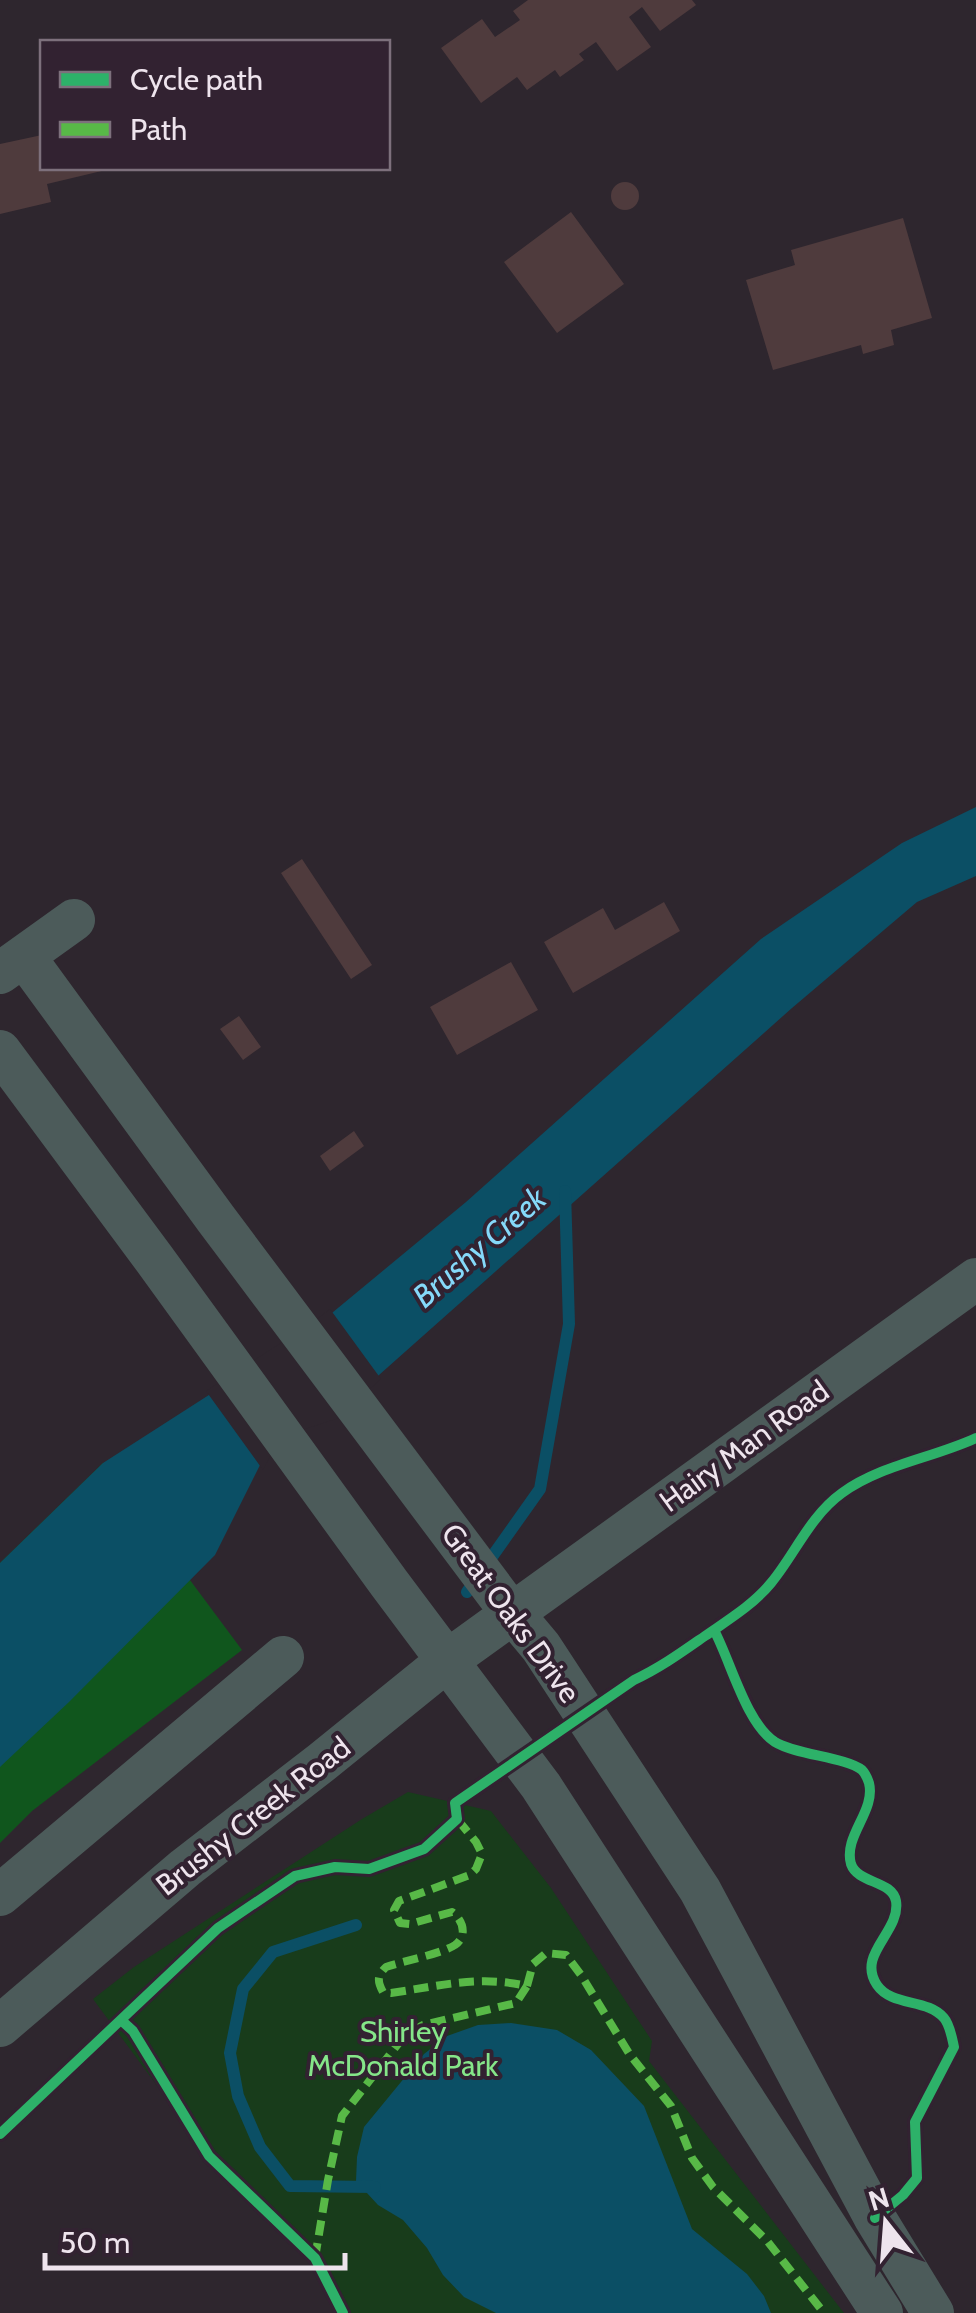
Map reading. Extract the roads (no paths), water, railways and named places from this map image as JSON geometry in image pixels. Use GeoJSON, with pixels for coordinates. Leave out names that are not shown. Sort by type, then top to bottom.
{"type":"FeatureCollection","features":[{"type":"Feature","properties":{"kind":"street"},"geometry":{"type":"LineString","coordinates":[[12,964],[74,920]]}},
{"type":"Feature","properties":{"kind":"street","name":"Great Oaks Drive"},"geometry":{"type":"LineString","coordinates":[[12,964],[216,1219],[541,1647],[700,1890],[874,2218],[933,2313]]}},
{"type":"Feature","properties":{"kind":"street"},"geometry":{"type":"LineString","coordinates":[[0,1051],[542,1786],[882,2313]]}},
{"type":"Feature","properties":{"kind":"street","name":"Hairy Man Road"},"geometry":{"type":"LineString","coordinates":[[506,1605],[976,1279]]}},
{"type":"Feature","properties":{"kind":"street","name":"Brushy Creek Road"},"geometry":{"type":"LineString","coordinates":[[0,2026],[185,1868],[448,1660],[506,1605]]}},
{"type":"Feature","properties":{"kind":"street"},"geometry":{"type":"LineString","coordinates":[[0,1895],[283,1658]]}},
{"type":"Feature","properties":{"kind":"water","name":"Brushy Creek"},"geometry":{"type":"Polygon","coordinates":[[[976,807],[976,876],[917,902],[334,1415],[276,1433],[215,1555],[0,1767],[0,1563],[103,1463],[315,1327],[466,1202],[761,939],[902,843],[976,807]]]}},
{"type":"Feature","properties":{"kind":"water"},"geometry":{"type":"Polygon","coordinates":[[[511,2023],[557,2030],[591,2050],[644,2106],[692,2229],[747,2274],[771,2313],[496,2313],[464,2297],[403,2220],[378,2205],[356,2181],[364,2127],[424,2054],[447,2036],[478,2025],[511,2023]]]}},
{"type":"Feature","properties":{"kind":"waterway","name":"Brushy Creek"},"geometry":{"type":"LineString","coordinates":[[467,1592],[540,1489],[569,1324],[565,1191]]}},
{"type":"Feature","properties":{"kind":"waterway"},"geometry":{"type":"LineString","coordinates":[[356,1925],[273,1952],[243,1989],[230,2053],[238,2096],[260,2147],[290,2186],[375,2187]]}},
{"type":"Feature","properties":{"kind":"park label","name":"Shirley McDonald Park"},"geometry":{"type":"Point","coordinates":[403,2048]}}]}
